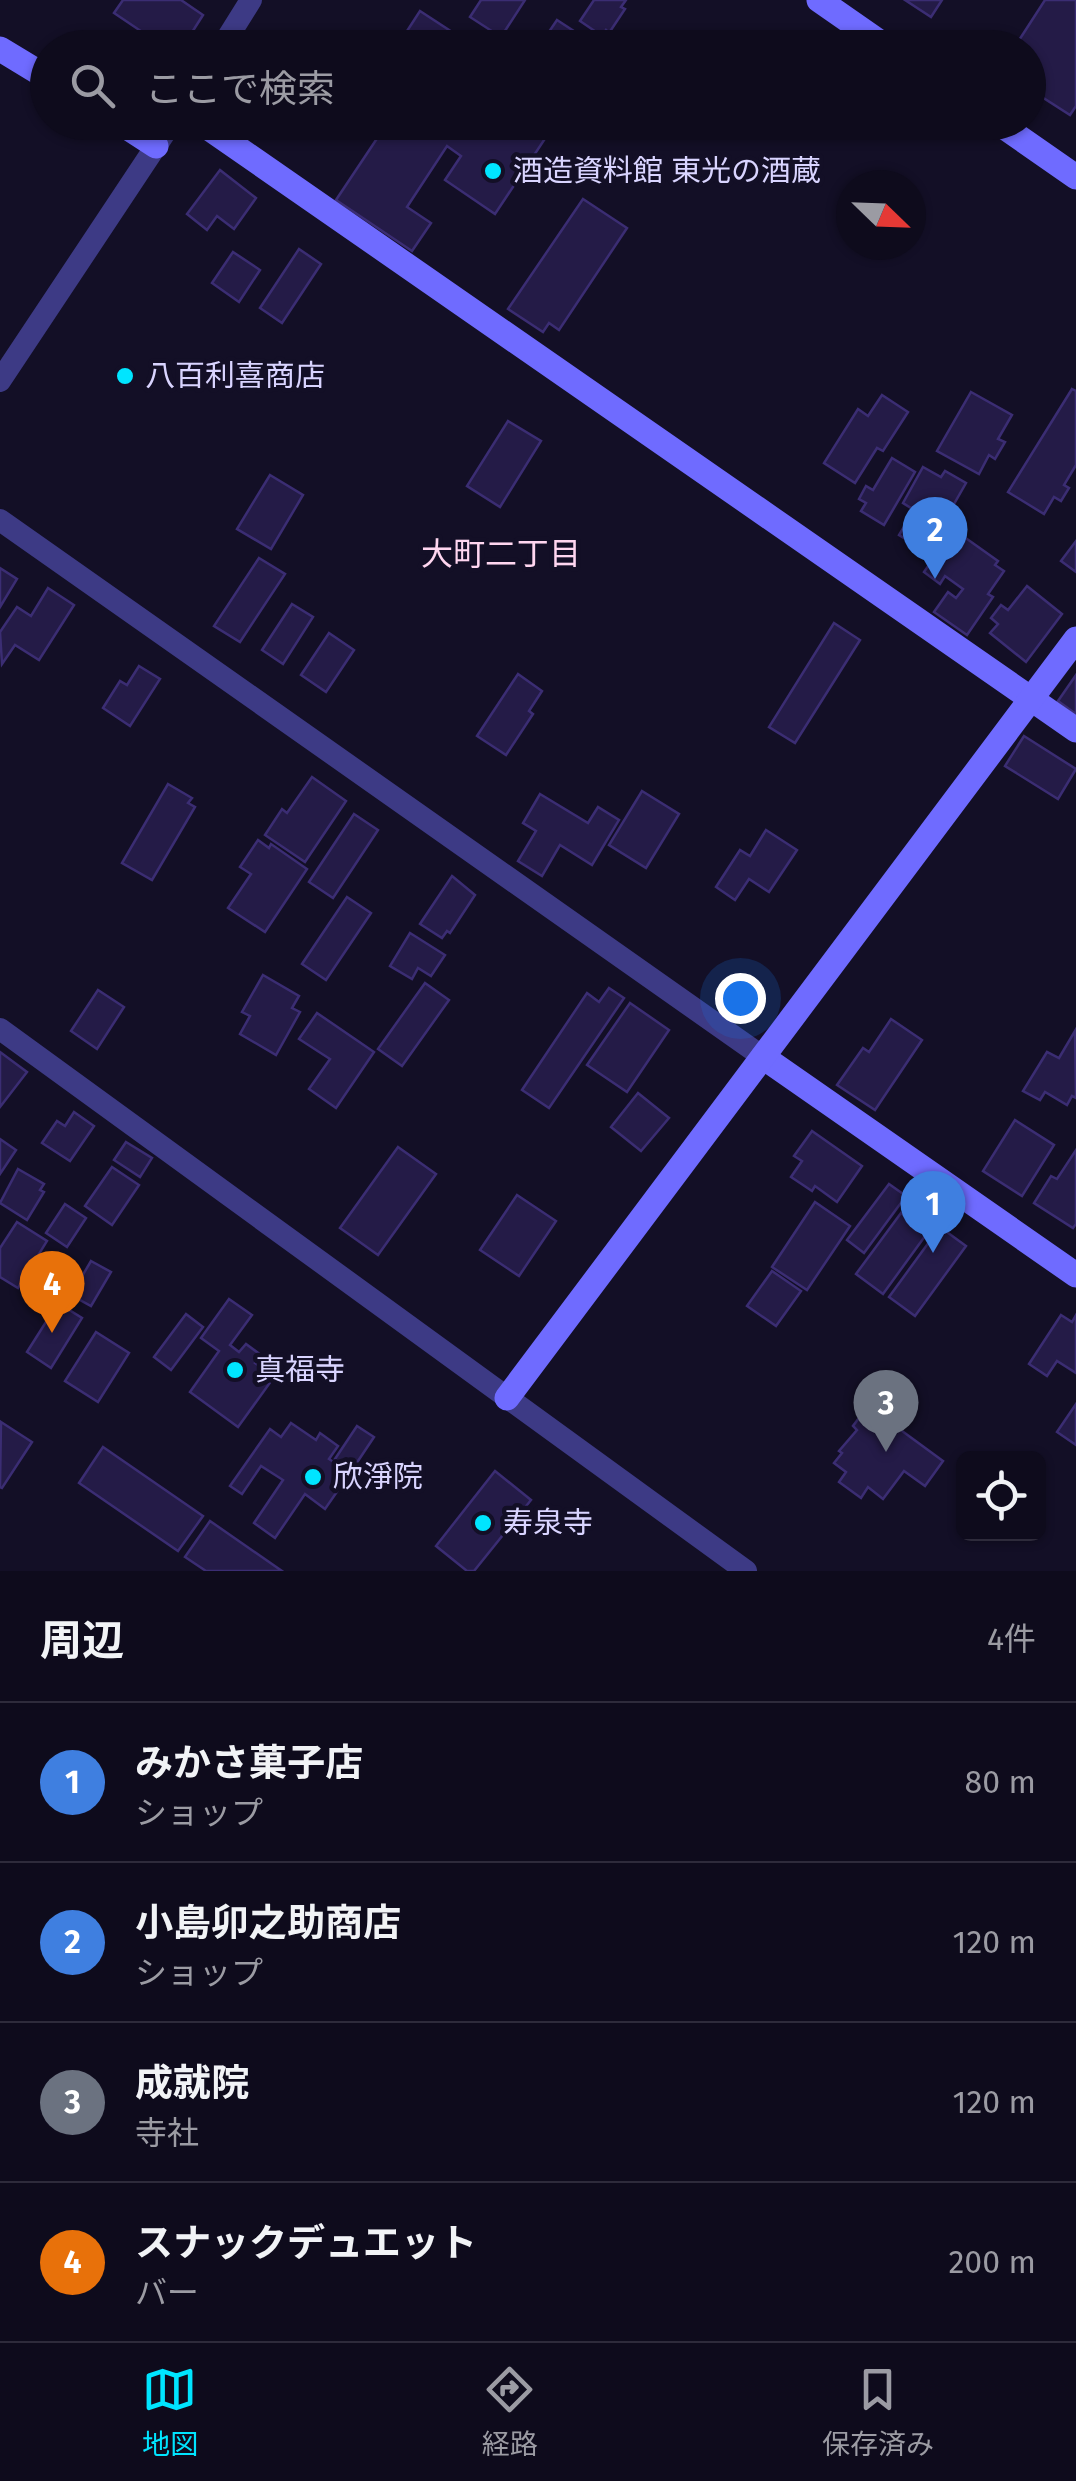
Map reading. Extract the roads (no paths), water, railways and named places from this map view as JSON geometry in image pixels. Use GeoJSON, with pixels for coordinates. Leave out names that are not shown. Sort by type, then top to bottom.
{"type":"FeatureCollection","features":[{"type":"Feature","properties":{"kind":"street"},"geometry":{"type":"LineString","coordinates":[[232,30],[251,0]]}},
{"type":"Feature","properties":{"kind":"street"},"geometry":{"type":"LineString","coordinates":[[819,0],[862,30]]}},
{"type":"Feature","properties":{"kind":"street"},"geometry":{"type":"LineString","coordinates":[[0,49],[30,67]]}},
{"type":"Feature","properties":{"kind":"street"},"geometry":{"type":"LineString","coordinates":[[146,140],[156,146]]}},
{"type":"Feature","properties":{"kind":"street"},"geometry":{"type":"LineString","coordinates":[[0,381],[160,140]]}},
{"type":"Feature","properties":{"kind":"street"},"geometry":{"type":"LineString","coordinates":[[226,140],[1076,730]]}},
{"type":"Feature","properties":{"kind":"street"},"geometry":{"type":"LineString","coordinates":[[1023,140],[1076,177]]}},
{"type":"Feature","properties":{"kind":"street"},"geometry":{"type":"LineString","coordinates":[[0,520],[1076,1274]]}},
{"type":"Feature","properties":{"kind":"street"},"geometry":{"type":"LineString","coordinates":[[507,1398],[1076,639]]}},
{"type":"Feature","properties":{"kind":"street"},"geometry":{"type":"LineString","coordinates":[[0,1030],[746,1571]]}},
{"type":"Feature","properties":{"kind":"place","name":"酒造資料館 東光の酒蔵"},"geometry":{"type":"Point","coordinates":[493,171]}},
{"type":"Feature","properties":{"kind":"place","name":"八百利喜商店"},"geometry":{"type":"Point","coordinates":[125,376]}},
{"type":"Feature","properties":{"kind":"place","name":"小島卯之助商店"},"geometry":{"type":"Point","coordinates":[935,579]}},
{"type":"Feature","properties":{"kind":"place","name":"みかさ菓子店"},"geometry":{"type":"Point","coordinates":[933,1253]}},
{"type":"Feature","properties":{"kind":"place","name":"スナックデュエット"},"geometry":{"type":"Point","coordinates":[52,1333]}},
{"type":"Feature","properties":{"kind":"place","name":"真福寺"},"geometry":{"type":"Point","coordinates":[235,1370]}},
{"type":"Feature","properties":{"kind":"place","name":"成就院"},"geometry":{"type":"Point","coordinates":[886,1452]}},
{"type":"Feature","properties":{"kind":"place","name":"欣淨院"},"geometry":{"type":"Point","coordinates":[313,1477]}},
{"type":"Feature","properties":{"kind":"place","name":"寿泉寺"},"geometry":{"type":"Point","coordinates":[483,1523]}},
{"type":"Feature","properties":{"kind":"district","name":"大町二丁目"},"geometry":{"type":"Point","coordinates":[501,554]}}]}
